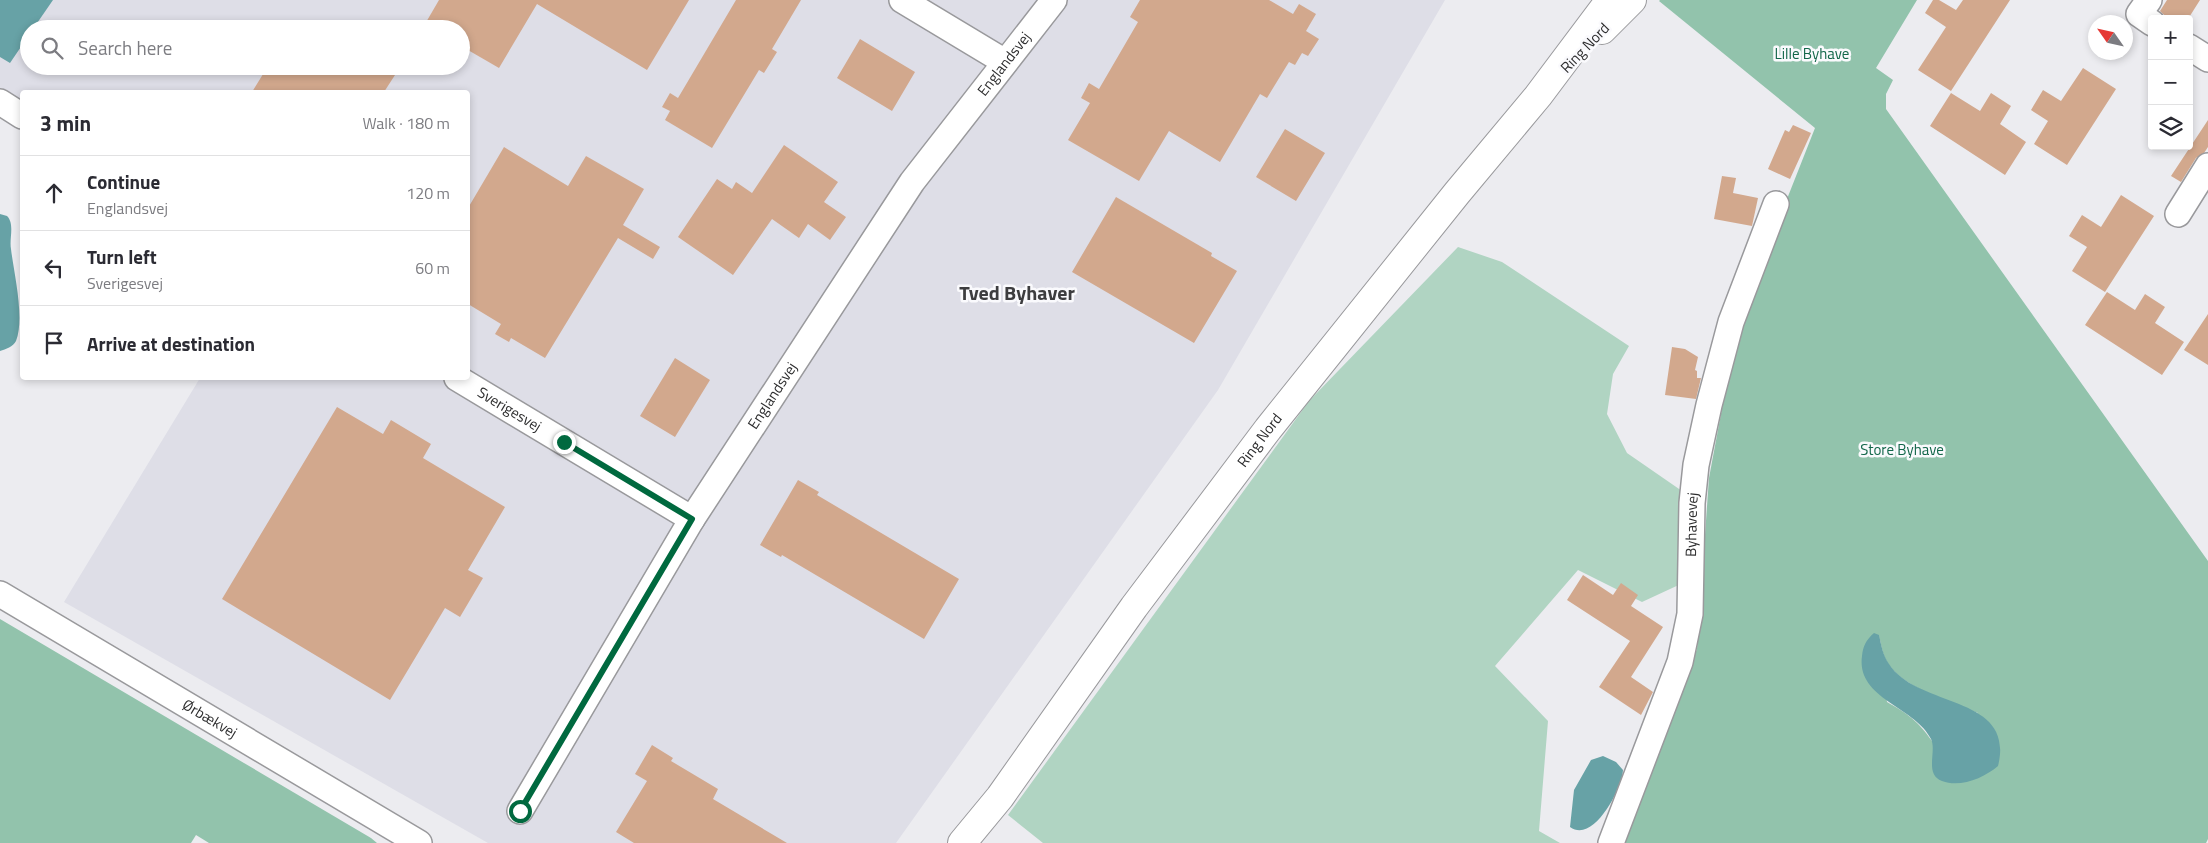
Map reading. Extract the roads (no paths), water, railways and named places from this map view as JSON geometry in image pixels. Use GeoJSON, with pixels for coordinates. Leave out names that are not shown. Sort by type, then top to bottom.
{"type":"FeatureCollection","features":[{"type":"Feature","properties":{"kind":"main road","name":"Ring Nord"},"geometry":{"type":"LineString","coordinates":[[962,843],[1000,797],[1134,607],[1268,429],[1538,96],[1610,0]]}},
{"type":"Feature","properties":{"kind":"main road","name":"Ring Nord"},"geometry":{"type":"LineString","coordinates":[[1538,96],[1632,0]]}},
{"type":"Feature","properties":{"kind":"main road","name":"Ring Nord"},"geometry":{"type":"LineString","coordinates":[[974,843],[1000,797]]}},
{"type":"Feature","properties":{"kind":"street"},"geometry":{"type":"LineString","coordinates":[[902,0],[1005,62]]}},
{"type":"Feature","properties":{"kind":"street","name":"Englandsvej"},"geometry":{"type":"LineString","coordinates":[[520,811],[692,519],[912,182],[1054,0]]}},
{"type":"Feature","properties":{"kind":"street"},"geometry":{"type":"LineString","coordinates":[[2148,20],[2139,14],[2149,0]]}},
{"type":"Feature","properties":{"kind":"street"},"geometry":{"type":"LineString","coordinates":[[2193,50],[2208,59]]}},
{"type":"Feature","properties":{"kind":"street"},"geometry":{"type":"LineString","coordinates":[[0,102],[20,115]]}},
{"type":"Feature","properties":{"kind":"street"},"geometry":{"type":"LineString","coordinates":[[2178,214],[2208,166]]}},
{"type":"Feature","properties":{"kind":"street","name":"Byhavevej"},"geometry":{"type":"LineString","coordinates":[[1610,843],[1680,662],[1690,614],[1692,503],[1696,465],[1709,405],[1731,322],[1776,204]]}},
{"type":"Feature","properties":{"kind":"street","name":"Sverigesvej"},"geometry":{"type":"LineString","coordinates":[[460,380],[692,519]]}},
{"type":"Feature","properties":{"kind":"street","name":"Ørbækvej"},"geometry":{"type":"LineString","coordinates":[[0,594],[419,843]]}},
{"type":"Feature","properties":{"kind":"water"},"geometry":{"type":"Polygon","coordinates":[[[0,0],[53,0],[39,20],[20,20],[20,48],[10,63],[0,57],[0,0]]]}},
{"type":"Feature","properties":{"kind":"water"},"geometry":{"type":"Polygon","coordinates":[[[0,214],[7,216],[11,223],[11,245],[18,296],[19,320],[15,343],[9,348],[0,351],[0,214]]]}},
{"type":"Feature","properties":{"kind":"water"},"geometry":{"type":"Polygon","coordinates":[[[1874,633],[1879,635],[1882,650],[1887,661],[1903,678],[1921,689],[1979,714],[1993,726],[2000,743],[1998,766],[1972,781],[1949,783],[1937,778],[1932,768],[1931,739],[1913,719],[1877,693],[1868,683],[1863,671],[1862,656],[1867,641],[1874,633]]]}},
{"type":"Feature","properties":{"kind":"water"},"geometry":{"type":"Polygon","coordinates":[[[1603,756],[1616,762],[1623,770],[1622,779],[1615,795],[1603,815],[1595,823],[1579,830],[1570,827],[1574,790],[1591,760],[1603,756]]]}},
{"type":"Feature","properties":{"kind":"district","name":"Tved Byhaver"},"geometry":{"type":"Point","coordinates":[1017,293]}},
{"type":"Feature","properties":{"kind":"park label","name":"Lille Byhave"},"geometry":{"type":"Point","coordinates":[1812,54]}},
{"type":"Feature","properties":{"kind":"park label","name":"Store Byhave"},"geometry":{"type":"Point","coordinates":[1902,450]}}]}
